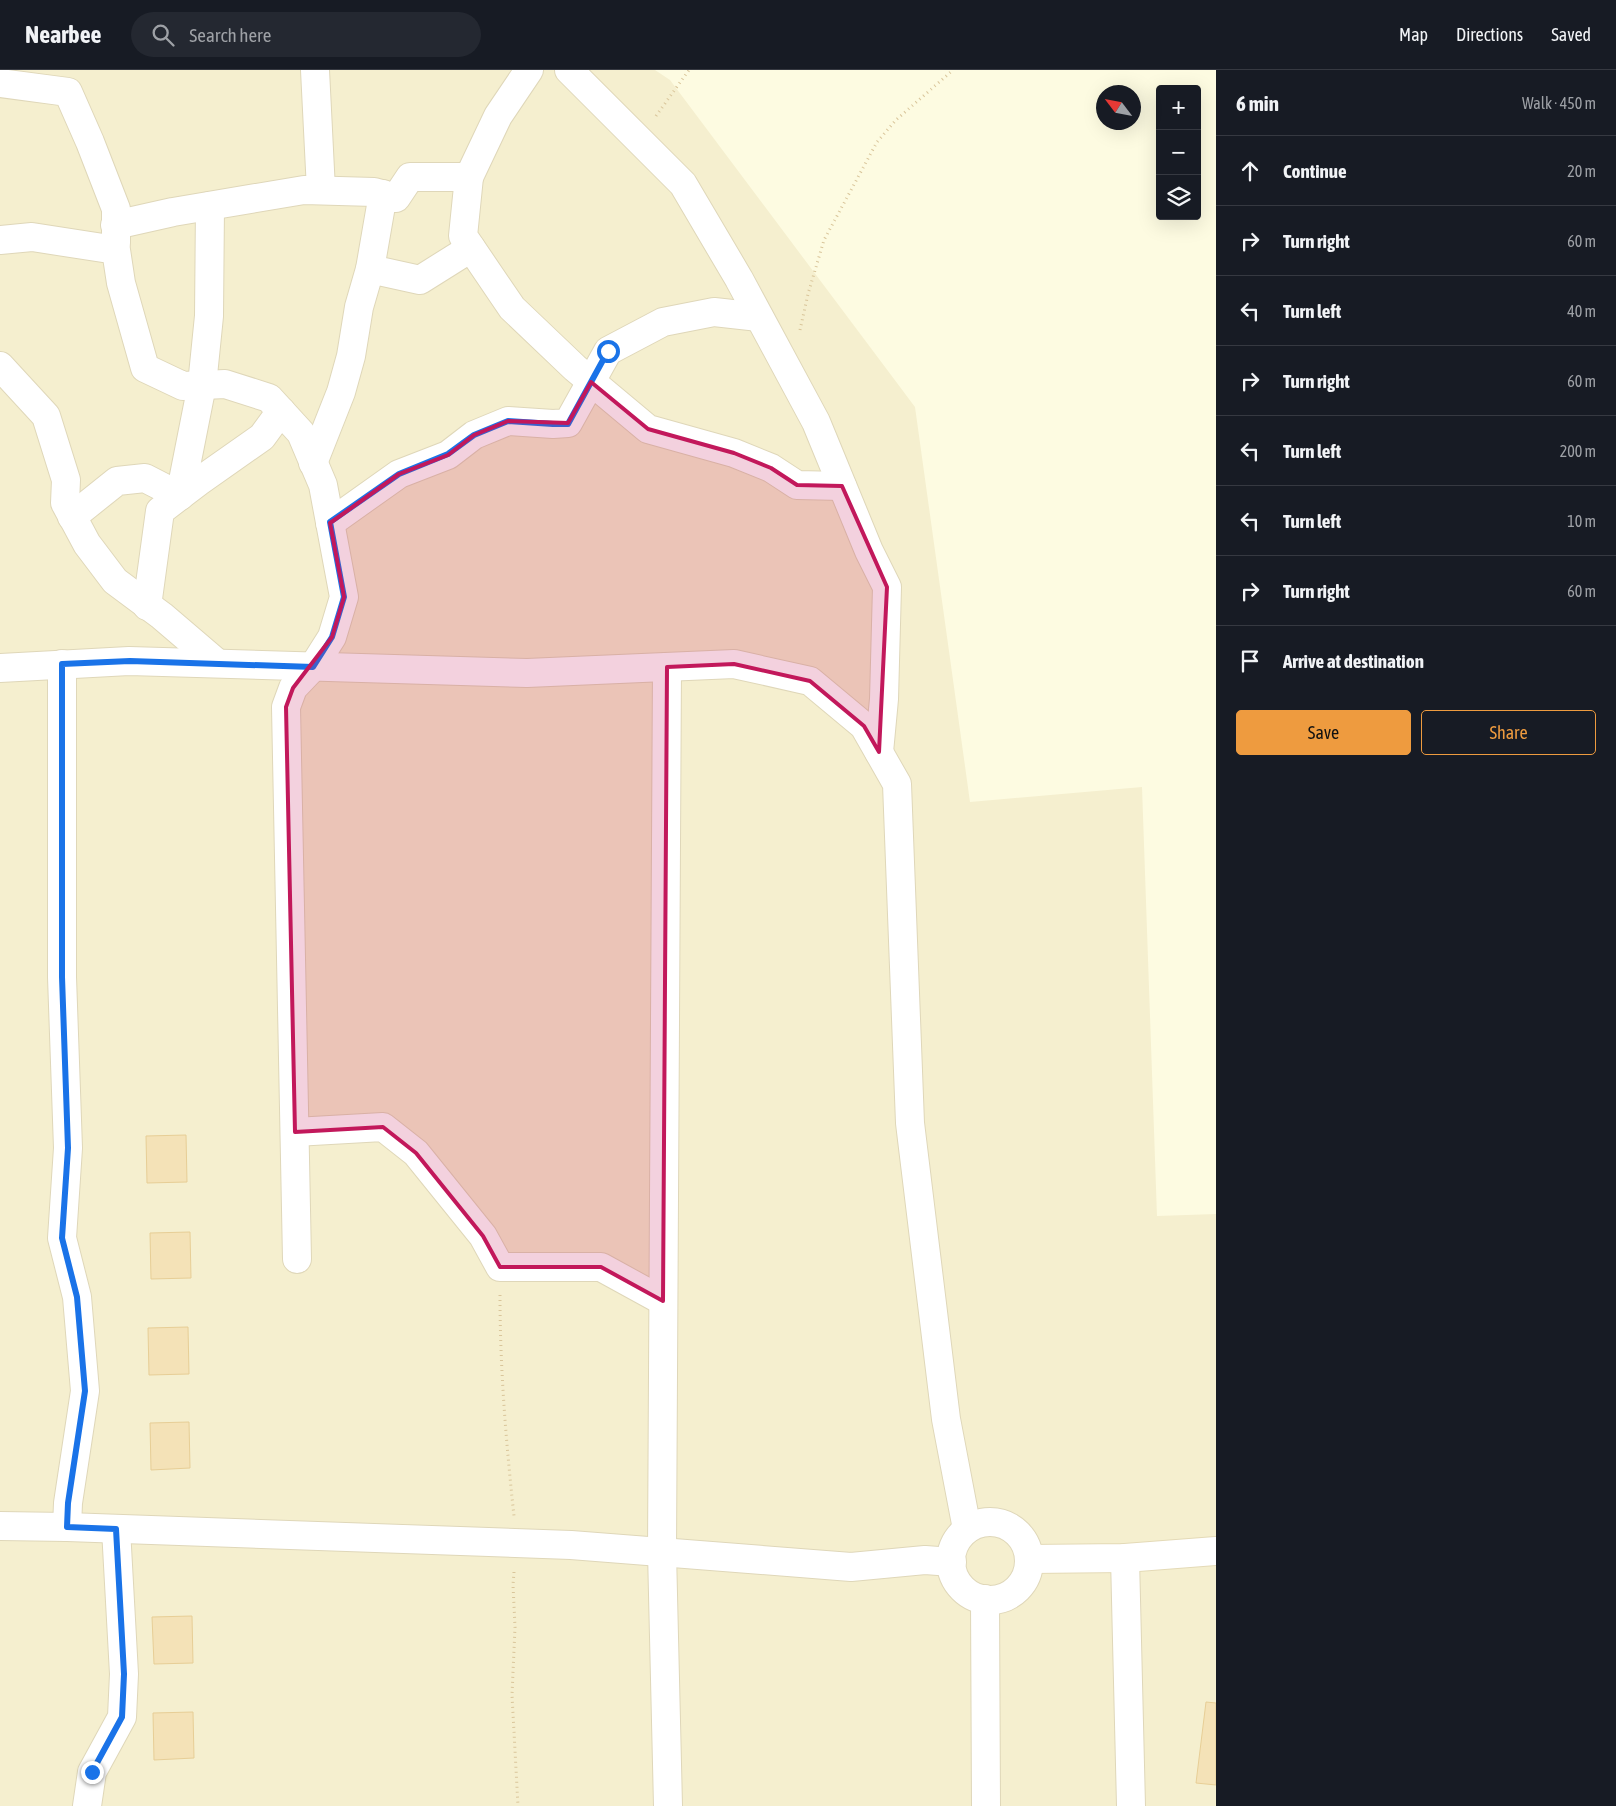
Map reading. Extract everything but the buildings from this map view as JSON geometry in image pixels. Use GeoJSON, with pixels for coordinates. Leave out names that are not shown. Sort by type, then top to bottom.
{"type":"FeatureCollection","features":[{"type":"Feature","properties":{"kind":"street"},"geometry":{"type":"LineString","coordinates":[[315,70],[321,190]]}},
{"type":"Feature","properties":{"kind":"street"},"geometry":{"type":"LineString","coordinates":[[529,70],[498,116],[469,177],[463,236],[512,308],[591,382],[648,429],[734,453],[771,468],[797,485],[842,486]]}},
{"type":"Feature","properties":{"kind":"street"},"geometry":{"type":"LineString","coordinates":[[568,70],[683,184],[740,279],[816,422],[887,587],[884,699],[879,752]]}},
{"type":"Feature","properties":{"kind":"street"},"geometry":{"type":"LineString","coordinates":[[0,83],[68,92],[116,209],[116,238],[121,283],[146,368],[183,386],[225,384],[269,398],[301,433],[322,485],[344,597],[332,637],[313,667],[293,688],[286,707],[297,1259]]}},
{"type":"Feature","properties":{"kind":"street"},"geometry":{"type":"LineString","coordinates":[[0,240],[32,237],[116,238],[172,212],[304,190],[374,192],[396,198],[410,177],[469,177]]}},
{"type":"Feature","properties":{"kind":"street"},"geometry":{"type":"LineString","coordinates":[[314,463],[341,392],[351,356],[359,307],[370,269],[383,194]]}},
{"type":"Feature","properties":{"kind":"street"},"geometry":{"type":"LineString","coordinates":[[180,496],[202,386],[209,316],[210,206]]}},
{"type":"Feature","properties":{"kind":"street"},"geometry":{"type":"LineString","coordinates":[[370,269],[420,280],[471,248]]}},
{"type":"Feature","properties":{"kind":"street"},"geometry":{"type":"LineString","coordinates":[[330,522],[399,474],[448,454],[474,435],[508,421],[568,424],[608,351],[663,322],[714,312],[759,317]]}},
{"type":"Feature","properties":{"kind":"street"},"geometry":{"type":"LineString","coordinates":[[0,366],[46,416],[66,480],[65,502],[87,544],[114,581],[148,606],[217,664]]}},
{"type":"Feature","properties":{"kind":"street"},"geometry":{"type":"LineString","coordinates":[[148,606],[160,511],[262,437],[281,411]]}},
{"type":"Feature","properties":{"kind":"street"},"geometry":{"type":"LineString","coordinates":[[72,517],[117,481],[146,478],[180,496]]}},
{"type":"Feature","properties":{"kind":"street"},"geometry":{"type":"LineString","coordinates":[[0,668],[130,661],[527,673],[734,664],[810,681],[864,726],[896,784],[910,1122],[946,1419],[967,1529]]}},
{"type":"Feature","properties":{"kind":"street"},"geometry":{"type":"LineString","coordinates":[[62,664],[62,977],[68,1148],[62,1238],[77,1297],[85,1391],[68,1503],[67,1527]]}},
{"type":"Feature","properties":{"kind":"street"},"geometry":{"type":"LineString","coordinates":[[667,667],[662,1552],[668,1806]]}},
{"type":"Feature","properties":{"kind":"street"},"geometry":{"type":"LineString","coordinates":[[295,1132],[383,1127],[416,1153],[483,1236],[500,1267],[601,1267],[663,1301]]}},
{"type":"Feature","properties":{"kind":"street"},"geometry":{"type":"LineString","coordinates":[[993,1522],[1006,1525],[1018,1533],[1026,1545],[1030,1559],[1028,1572],[1022,1584],[1012,1593],[998,1599],[985,1599],[975,1596],[965,1590],[953,1573],[952,1551],[958,1539],[967,1529],[979,1523],[993,1522]]}},
{"type":"Feature","properties":{"kind":"street"},"geometry":{"type":"LineString","coordinates":[[0,1526],[571,1545],[850,1567],[925,1560],[952,1562]]}},
{"type":"Feature","properties":{"kind":"street"},"geometry":{"type":"LineString","coordinates":[[87,1806],[92,1772],[122,1717],[124,1674],[116,1529]]}},
{"type":"Feature","properties":{"kind":"street"},"geometry":{"type":"LineString","coordinates":[[1030,1559],[1125,1558],[1216,1551]]}},
{"type":"Feature","properties":{"kind":"street"},"geometry":{"type":"LineString","coordinates":[[1125,1558],[1131,1806]]}},
{"type":"Feature","properties":{"kind":"street"},"geometry":{"type":"LineString","coordinates":[[985,1599],[986,1806]]}},
{"type":"Feature","properties":{"kind":"path"},"geometry":{"type":"LineString","coordinates":[[638,138],[665,106],[689,70]]}},
{"type":"Feature","properties":{"kind":"path"},"geometry":{"type":"LineString","coordinates":[[789,371],[808,294],[824,240],[877,142],[896,120],[953,70]]}},
{"type":"Feature","properties":{"kind":"path"},"geometry":{"type":"LineString","coordinates":[[500,1267],[500,1344],[504,1425],[517,1543],[513,1585],[515,1627],[512,1695],[518,1806]]}},
{"type":"Feature","properties":{"kind":"highlighted area"},"geometry":{"type":"Polygon","coordinates":[[[591,382],[648,429],[734,453],[771,468],[797,485],[842,486],[887,587],[879,752],[864,726],[810,681],[734,664],[667,667],[663,1301],[601,1267],[500,1267],[483,1236],[416,1153],[383,1127],[295,1132],[286,707],[293,688],[332,637],[344,597],[330,523],[399,474],[448,455],[474,435],[508,421],[568,423],[591,382]]]}},
{"type":"Feature","properties":{"kind":"shaded area"},"geometry":{"type":"Polygon","coordinates":[[[0,70],[655,70],[670,80],[915,407],[970,802],[1142,787],[1157,1216],[1216,1214],[1216,1806],[0,1806],[0,70]]]}},
{"type":"Feature","properties":{"kind":"route"},"geometry":{"type":"LineString","coordinates":[[92,1772],[122,1717],[124,1674],[116,1529],[67,1527],[68,1503],[85,1391],[77,1297],[62,1238],[68,1148],[62,977],[62,664],[130,661],[313,667],[332,637],[344,597],[330,522],[399,474],[448,454],[474,435],[508,421],[568,424],[608,351]]}}]}
